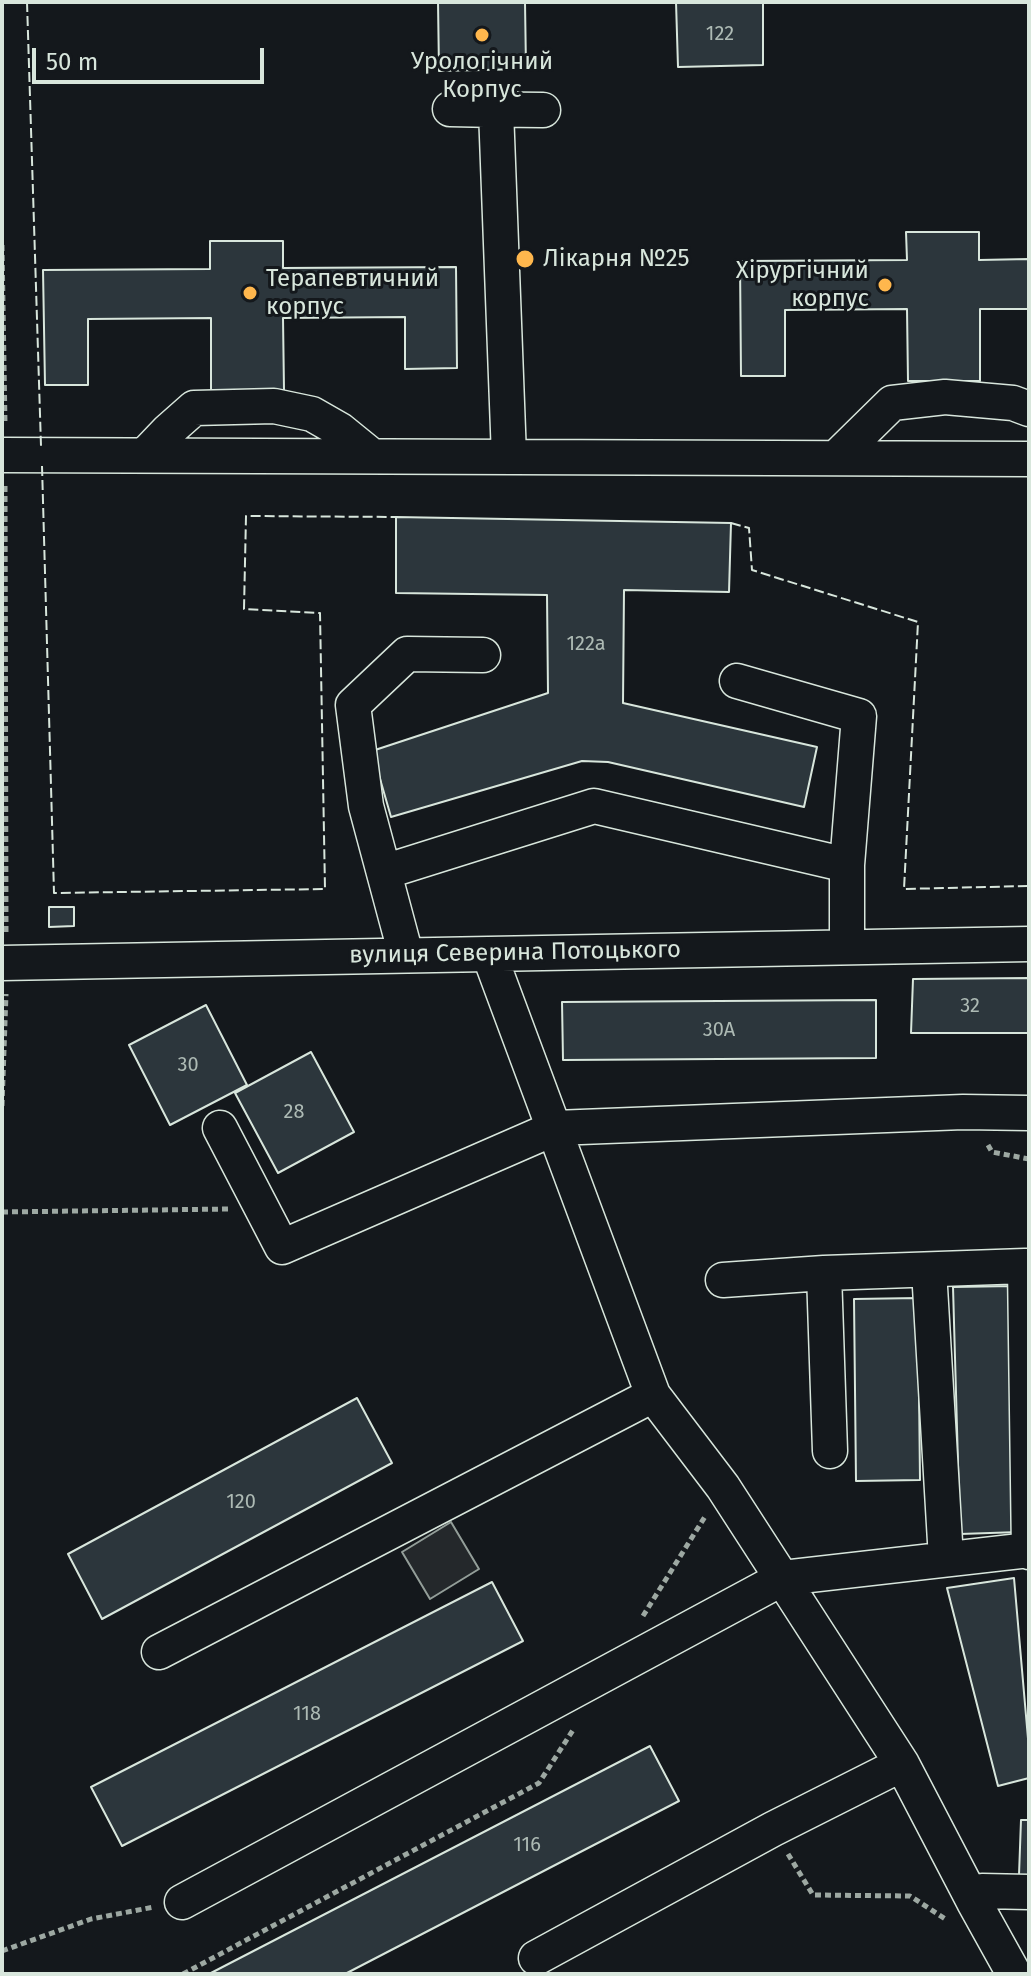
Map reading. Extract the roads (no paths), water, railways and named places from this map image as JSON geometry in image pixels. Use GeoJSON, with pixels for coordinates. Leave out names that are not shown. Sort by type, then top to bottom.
{"type":"FeatureCollection","features":[{"type":"Feature","properties":{"kind":"street"},"geometry":{"type":"LineString","coordinates":[[509,457],[496,110],[450,109],[543,110]]}},
{"type":"Feature","properties":{"kind":"street"},"geometry":{"type":"LineString","coordinates":[[836,458],[892,403],[945,397],[1013,403],[1029,409]]}},
{"type":"Feature","properties":{"kind":"street"},"geometry":{"type":"LineString","coordinates":[[146,454],[194,408],[274,406],[312,414],[340,430],[372,456]]}},
{"type":"Feature","properties":{"kind":"street"},"geometry":{"type":"LineString","coordinates":[[4,455],[1029,459]]}},
{"type":"Feature","properties":{"kind":"street"},"geometry":{"type":"LineString","coordinates":[[406,955],[366,806],[353,705],[407,654],[483,655]]}},
{"type":"Feature","properties":{"kind":"street"},"geometry":{"type":"LineString","coordinates":[[737,681],[859,716],[847,865],[847,947]]}},
{"type":"Feature","properties":{"kind":"street"},"geometry":{"type":"LineString","coordinates":[[384,872],[594,806],[847,865]]}},
{"type":"Feature","properties":{"kind":"street","name":"вулиця Северина Потоцького"},"geometry":{"type":"LineString","coordinates":[[4,963],[1029,944]]}},
{"type":"Feature","properties":{"kind":"street"},"geometry":{"type":"LineString","coordinates":[[489,954],[653,1395],[723,1487],[902,1764],[965,1914],[1014,1974]]}},
{"type":"Feature","properties":{"kind":"street"},"geometry":{"type":"LineString","coordinates":[[220,1128],[282,1247],[555,1128],[963,1112],[1029,1113]]}},
{"type":"Feature","properties":{"kind":"street"},"geometry":{"type":"LineString","coordinates":[[182,1902],[783,1578],[1029,1551],[1027,1266],[723,1280]]}},
{"type":"Feature","properties":{"kind":"street"},"geometry":{"type":"LineString","coordinates":[[929,1270],[946,1559]]}},
{"type":"Feature","properties":{"kind":"street"},"geometry":{"type":"LineString","coordinates":[[824,1273],[830,1451]]}},
{"type":"Feature","properties":{"kind":"street"},"geometry":{"type":"LineString","coordinates":[[159,1652],[653,1395]]}},
{"type":"Feature","properties":{"kind":"street"},"geometry":{"type":"LineString","coordinates":[[536,1958],[773,1829],[902,1764]]}},
{"type":"Feature","properties":{"kind":"street"},"geometry":{"type":"LineString","coordinates":[[965,1914],[982,1891],[1029,1892]]}},
{"type":"Feature","properties":{"kind":"place","name":"Урологічний Корпус"},"geometry":{"type":"Point","coordinates":[482,35]}},
{"type":"Feature","properties":{"kind":"place","name":"Лікарня №25"},"geometry":{"type":"Point","coordinates":[525,259]}},
{"type":"Feature","properties":{"kind":"place","name":"Хірургічний корпус"},"geometry":{"type":"Point","coordinates":[885,285]}},
{"type":"Feature","properties":{"kind":"place","name":"Терапевтичний корпус"},"geometry":{"type":"Point","coordinates":[250,293]}}]}
